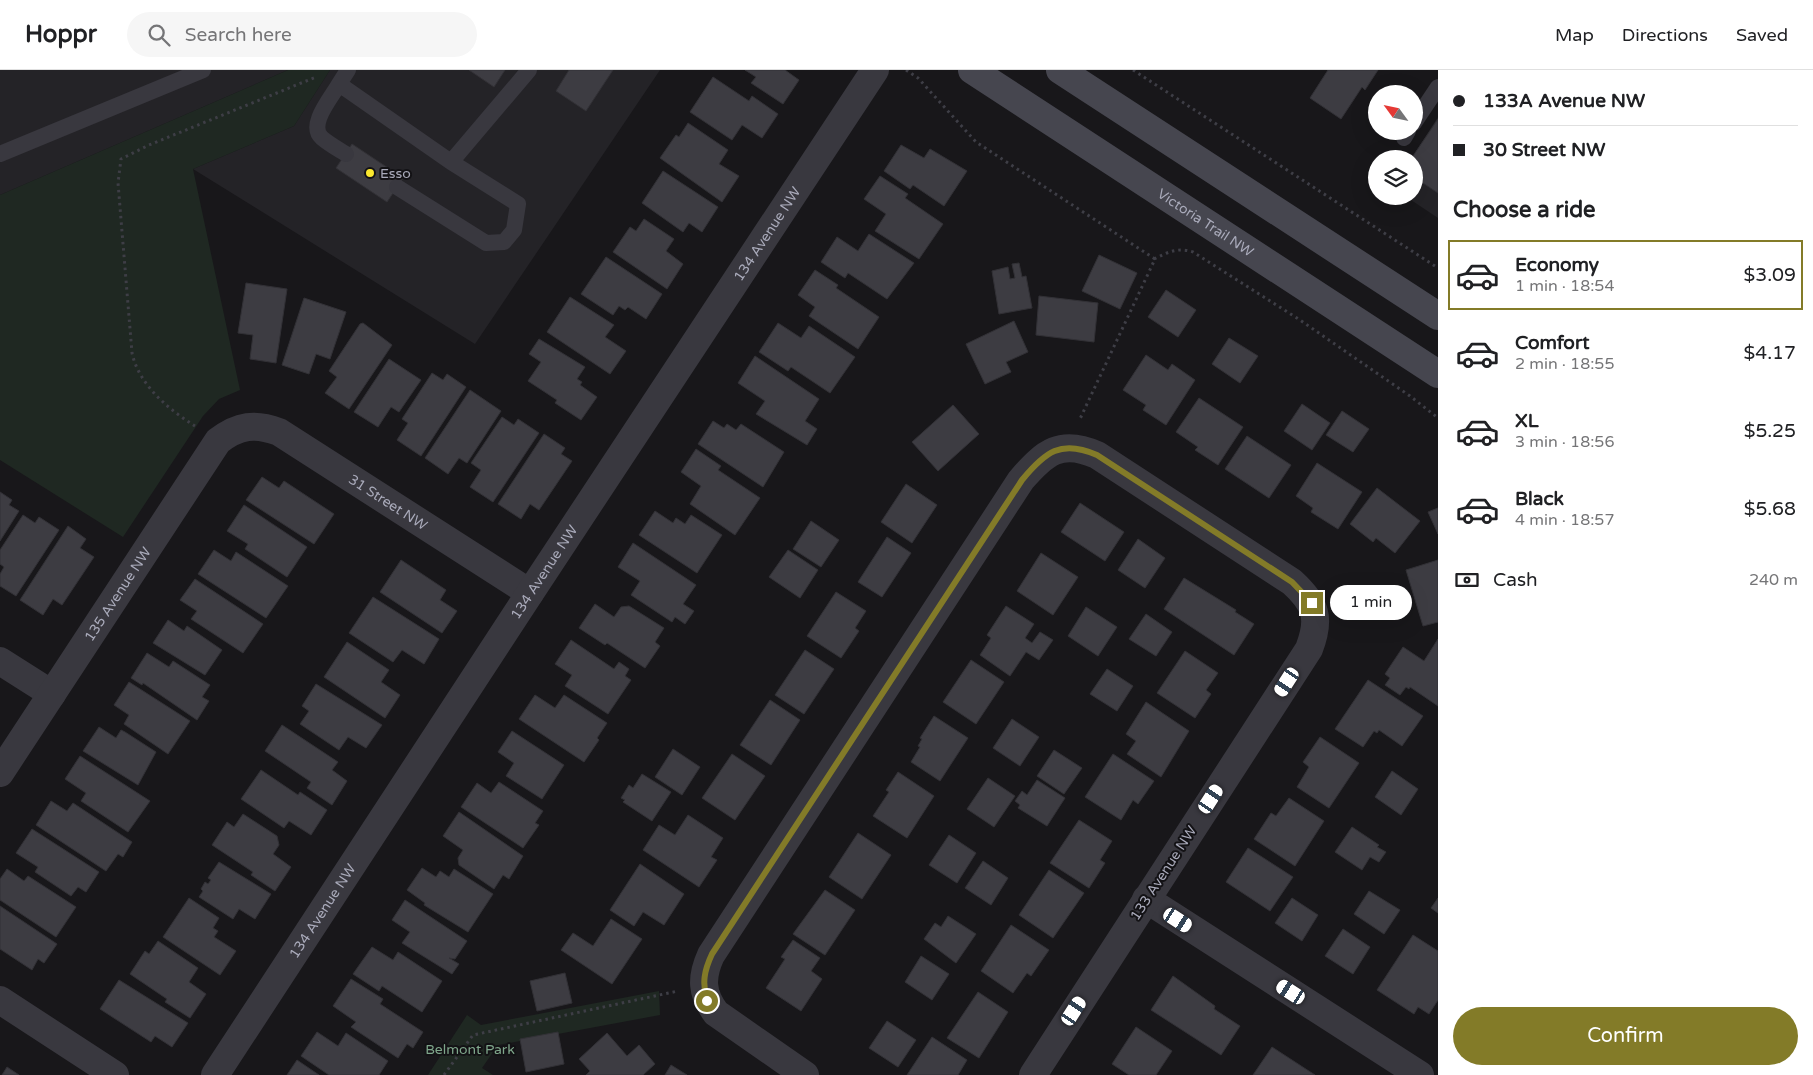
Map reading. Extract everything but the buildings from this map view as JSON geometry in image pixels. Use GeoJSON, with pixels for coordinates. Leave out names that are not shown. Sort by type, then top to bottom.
{"type":"FeatureCollection","features":[{"type":"Feature","properties":{"kind":"main road","name":"Victoria Trail NW"},"geometry":{"type":"LineString","coordinates":[[972,70],[1438,374]]}},
{"type":"Feature","properties":{"kind":"main road"},"geometry":{"type":"LineString","coordinates":[[1060,70],[1438,316]]}},
{"type":"Feature","properties":{"kind":"street","name":"134 Avenue NW"},"geometry":{"type":"LineString","coordinates":[[215,1075],[530,593],[876,70]]}},
{"type":"Feature","properties":{"kind":"street","name":"31 Street NW"},"geometry":{"type":"LineString","coordinates":[[244,426],[256,425],[279,432],[530,593]]}},
{"type":"Feature","properties":{"kind":"street","name":"135 Avenue NW"},"geometry":{"type":"LineString","coordinates":[[0,773],[218,441],[244,426]]}},
{"type":"Feature","properties":{"kind":"street","name":"133 Avenue NW"},"geometry":{"type":"LineString","coordinates":[[1033,1075],[1309,649],[1316,631],[1316,618],[1312,603],[1292,582],[1097,455],[1082,448],[1067,447]]}},
{"type":"Feature","properties":{"kind":"street"},"geometry":{"type":"LineString","coordinates":[[806,1075],[716,1013],[707,1001],[703,986],[705,969],[712,954],[1022,480],[1033,466],[1046,456],[1058,448],[1067,447]]}},
{"type":"Feature","properties":{"kind":"street"},"geometry":{"type":"LineString","coordinates":[[0,661],[52,694]]}},
{"type":"Feature","properties":{"kind":"street"},"geometry":{"type":"LineString","coordinates":[[1146,899],[1420,1075]]}},
{"type":"Feature","properties":{"kind":"street"},"geometry":{"type":"LineString","coordinates":[[0,1000],[115,1075]]}},
{"type":"Feature","properties":{"kind":"lane"},"geometry":{"type":"LineString","coordinates":[[0,154],[203,70]]}},
{"type":"Feature","properties":{"kind":"lane"},"geometry":{"type":"LineString","coordinates":[[346,154],[321,138],[317,128],[318,120],[348,70]]}},
{"type":"Feature","properties":{"kind":"lane"},"geometry":{"type":"LineString","coordinates":[[451,162],[529,70]]}},
{"type":"Feature","properties":{"kind":"lane"},"geometry":{"type":"LineString","coordinates":[[339,84],[451,162],[518,204],[514,230],[504,242],[486,243],[397,187]]}},
{"type":"Feature","properties":{"kind":"lane"},"geometry":{"type":"LineString","coordinates":[[1423,110],[1438,87]]}},
{"type":"Feature","properties":{"kind":"path"},"geometry":{"type":"LineString","coordinates":[[218,441],[172,410],[141,378],[135,368],[132,353],[118,183],[121,159],[149,145],[316,78],[320,70]]}},
{"type":"Feature","properties":{"kind":"path"},"geometry":{"type":"LineString","coordinates":[[906,70],[918,78],[976,142],[1154,259]]}},
{"type":"Feature","properties":{"kind":"path"},"geometry":{"type":"LineString","coordinates":[[1133,70],[1438,268]]}},
{"type":"Feature","properties":{"kind":"path"},"geometry":{"type":"LineString","coordinates":[[1067,447],[1154,259],[1172,250],[1184,249],[1193,252],[1300,320],[1410,396],[1438,418]]}},
{"type":"Feature","properties":{"kind":"path"},"geometry":{"type":"LineString","coordinates":[[444,1075],[466,1042],[473,1035],[703,986]]}},
{"type":"Feature","properties":{"kind":"shaded area"},"geometry":{"type":"Polygon","coordinates":[[[0,70],[288,70],[0,195],[0,70]]]}},
{"type":"Feature","properties":{"kind":"shaded area"},"geometry":{"type":"Polygon","coordinates":[[[330,70],[660,70],[475,344],[193,169],[294,126],[330,70]]]}},
{"type":"Feature","properties":{"kind":"shaded area"},"geometry":{"type":"Polygon","coordinates":[[[1438,117],[1438,218],[1418,205],[1423,205],[1423,150],[1417,150],[1438,117]]]}},
{"type":"Feature","properties":{"kind":"green space"},"geometry":{"type":"Polygon","coordinates":[[[288,70],[330,70],[294,126],[193,169],[240,390],[219,399],[203,416],[123,537],[0,460],[0,195],[288,70]]]}},
{"type":"Feature","properties":{"kind":"green space","name":"Belmont Park"},"geometry":{"type":"Polygon","coordinates":[[[659,991],[660,1015],[498,1045],[482,1068],[493,1075],[428,1075],[467,1015],[481,1025],[659,991]]]}},
{"type":"Feature","properties":{"kind":"place","name":"Esso"},"geometry":{"type":"Point","coordinates":[370,173]}},
{"type":"Feature","properties":{"kind":"route"},"geometry":{"type":"LineString","coordinates":[[707,1001],[703,986],[705,969],[712,954],[1022,480],[1033,466],[1058,448],[1082,448],[1097,455],[1292,582],[1312,603]]}}]}
